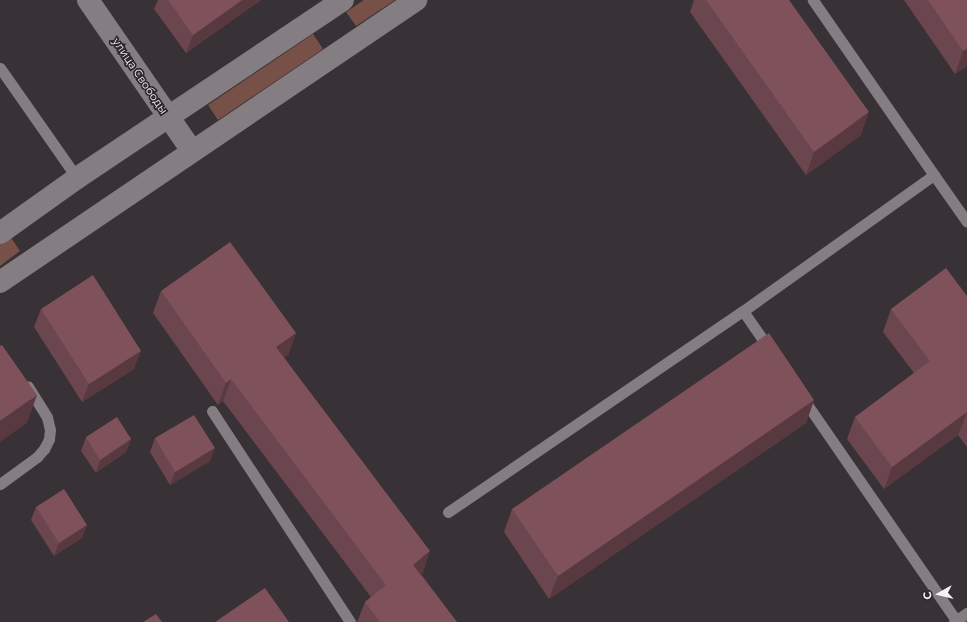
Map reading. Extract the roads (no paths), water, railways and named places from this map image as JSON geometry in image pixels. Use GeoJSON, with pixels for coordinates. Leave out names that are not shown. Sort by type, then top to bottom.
{"type":"FeatureCollection","features":[{"type":"Feature","properties":{"kind":"street","name":"улица Свободы"},"geometry":{"type":"LineString","coordinates":[[88,0],[192,151]]}},
{"type":"Feature","properties":{"kind":"street"},"geometry":{"type":"LineString","coordinates":[[0,233],[78,178],[343,0]]}},
{"type":"Feature","properties":{"kind":"street"},"geometry":{"type":"LineString","coordinates":[[0,282],[416,0]]}},
{"type":"Feature","properties":{"kind":"lane"},"geometry":{"type":"LineString","coordinates":[[812,0],[967,222]]}},
{"type":"Feature","properties":{"kind":"lane"},"geometry":{"type":"LineString","coordinates":[[0,68],[78,178]]}},
{"type":"Feature","properties":{"kind":"lane"},"geometry":{"type":"LineString","coordinates":[[448,512],[742,311],[934,175]]}},
{"type":"Feature","properties":{"kind":"lane"},"geometry":{"type":"LineString","coordinates":[[742,311],[778,362]]}},
{"type":"Feature","properties":{"kind":"lane"},"geometry":{"type":"LineString","coordinates":[[0,484],[37,458],[44,449],[50,430],[47,417],[21,377]]}},
{"type":"Feature","properties":{"kind":"lane"},"geometry":{"type":"LineString","coordinates":[[796,388],[955,621],[967,613]]}},
{"type":"Feature","properties":{"kind":"lane"},"geometry":{"type":"LineString","coordinates":[[212,411],[346,621]]}}]}
